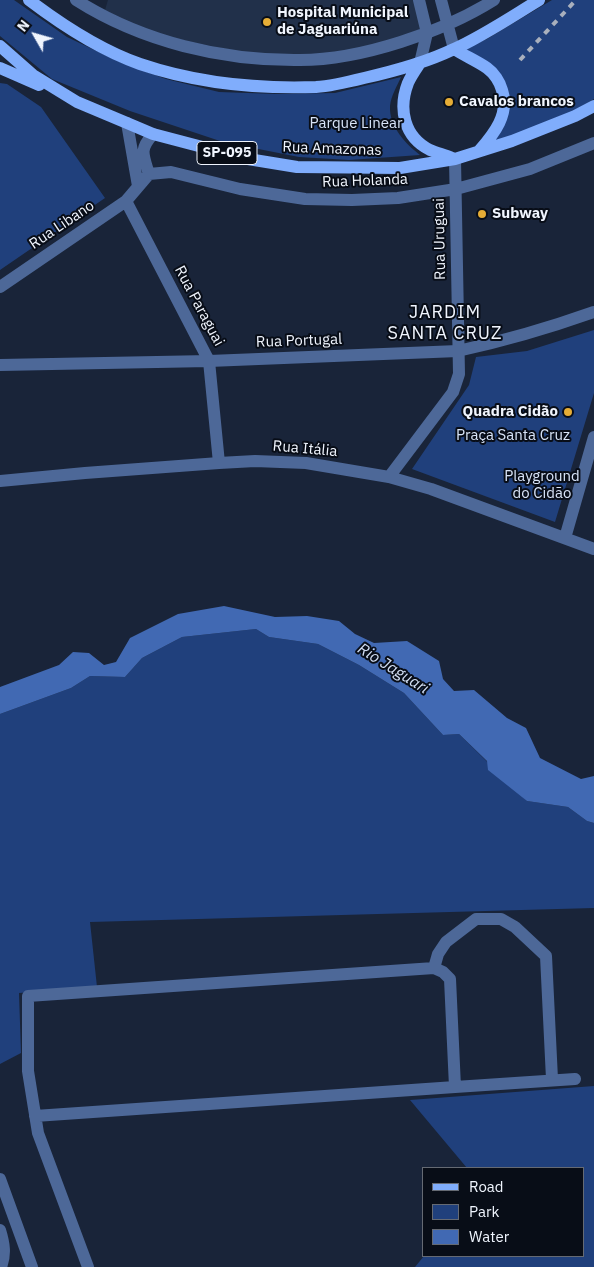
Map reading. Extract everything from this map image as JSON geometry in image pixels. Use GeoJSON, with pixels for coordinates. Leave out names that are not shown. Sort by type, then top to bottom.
{"type":"FeatureCollection","features":[{"type":"Feature","properties":{"kind":"main road"},"geometry":{"type":"LineString","coordinates":[[29,0],[97,44],[140,64],[183,76],[219,83],[317,87],[350,82],[398,70],[454,50],[539,0]]}},
{"type":"Feature","properties":{"kind":"main road","name":"Rua Amazonas"},"geometry":{"type":"LineString","coordinates":[[0,46],[33,75],[77,102],[153,134],[248,159],[297,167],[400,168],[455,159],[478,151]]}},
{"type":"Feature","properties":{"kind":"main road"},"geometry":{"type":"LineString","coordinates":[[454,50],[489,69],[500,82],[505,99],[502,117],[493,135],[478,151]]}},
{"type":"Feature","properties":{"kind":"main road"},"geometry":{"type":"LineString","coordinates":[[420,63],[408,82],[403,99],[404,116],[409,131],[416,140],[430,150],[455,159]]}},
{"type":"Feature","properties":{"kind":"main road","name":"SP-095"},"geometry":{"type":"LineString","coordinates":[[0,68],[77,102]]}},
{"type":"Feature","properties":{"kind":"main road","name":"SP-095"},"geometry":{"type":"LineString","coordinates":[[478,151],[512,141],[575,116],[594,106]]}},
{"type":"Feature","properties":{"kind":"street"},"geometry":{"type":"LineString","coordinates":[[76,0],[92,4],[140,32],[181,45],[227,55],[301,60],[346,55],[387,46],[427,33],[476,11],[494,0]]}},
{"type":"Feature","properties":{"kind":"street"},"geometry":{"type":"LineString","coordinates":[[419,0],[427,33],[420,63]]}},
{"type":"Feature","properties":{"kind":"street"},"geometry":{"type":"LineString","coordinates":[[441,0],[454,50]]}},
{"type":"Feature","properties":{"kind":"street"},"geometry":{"type":"LineString","coordinates":[[127,123],[138,186]]}},
{"type":"Feature","properties":{"kind":"street"},"geometry":{"type":"LineString","coordinates":[[138,186],[149,174],[144,157],[144,144],[153,134]]}},
{"type":"Feature","properties":{"kind":"street","name":"Rua Holanda"},"geometry":{"type":"LineString","coordinates":[[149,174],[171,172],[240,189],[305,199],[352,200],[398,198],[456,189],[530,169],[594,143]]}},
{"type":"Feature","properties":{"kind":"street","name":"Rua Uruguai"},"geometry":{"type":"LineString","coordinates":[[389,477],[453,392],[459,374],[455,159]]}},
{"type":"Feature","properties":{"kind":"street","name":"Rua Libano"},"geometry":{"type":"LineString","coordinates":[[0,287],[126,201],[138,186]]}},
{"type":"Feature","properties":{"kind":"street","name":"Rua Paraguai"},"geometry":{"type":"LineString","coordinates":[[126,201],[209,360],[219,463]]}},
{"type":"Feature","properties":{"kind":"street","name":"Rua Portugal"},"geometry":{"type":"LineString","coordinates":[[0,365],[209,360],[458,350],[491,344],[552,327],[594,312]]}},
{"type":"Feature","properties":{"kind":"street"},"geometry":{"type":"LineString","coordinates":[[565,538],[594,437]]}},
{"type":"Feature","properties":{"kind":"street","name":"Rua Itália"},"geometry":{"type":"LineString","coordinates":[[0,481],[75,473],[219,463],[255,461],[306,462],[389,477],[431,489],[594,549]]}},
{"type":"Feature","properties":{"kind":"street"},"geometry":{"type":"LineString","coordinates":[[434,968],[438,954],[446,942],[476,919],[501,919],[515,927],[546,956],[552,1079]]}},
{"type":"Feature","properties":{"kind":"street"},"geometry":{"type":"LineString","coordinates":[[88,1267],[38,1133],[28,1071],[28,996],[434,968],[443,972],[450,979],[455,1087]]}},
{"type":"Feature","properties":{"kind":"street"},"geometry":{"type":"LineString","coordinates":[[35,1116],[552,1079],[575,1079]]}},
{"type":"Feature","properties":{"kind":"street"},"geometry":{"type":"LineString","coordinates":[[0,1179],[32,1267]]}},
{"type":"Feature","properties":{"kind":"street"},"geometry":{"type":"LineString","coordinates":[[0,1230],[4,1244],[4,1258],[1,1267]]}},
{"type":"Feature","properties":{"kind":"shaded area"},"geometry":{"type":"Polygon","coordinates":[[[108,0],[417,0],[425,31],[345,54],[264,57],[140,31],[105,10],[108,0]]]}},
{"type":"Feature","properties":{"kind":"green space","name":"Parque Linear"},"geometry":{"type":"Polygon","coordinates":[[[0,0],[14,0],[67,37],[122,63],[166,79],[219,92],[335,93],[401,77],[394,91],[390,114],[399,134],[420,155],[349,160],[299,157],[223,142],[130,111],[52,79],[0,36],[0,0]]]}},
{"type":"Feature","properties":{"kind":"green space"},"geometry":{"type":"Polygon","coordinates":[[[552,0],[594,0],[594,99],[574,111],[486,147],[498,134],[501,80],[460,51],[487,39],[552,0]]]}},
{"type":"Feature","properties":{"kind":"green space"},"geometry":{"type":"Polygon","coordinates":[[[0,83],[7,84],[41,107],[105,198],[0,270],[0,83]]]}},
{"type":"Feature","properties":{"kind":"green space","name":"Praça Santa Cruz"},"geometry":{"type":"Polygon","coordinates":[[[594,330],[594,393],[555,522],[412,469],[469,385],[476,357],[527,351],[594,330]]]}},
{"type":"Feature","properties":{"kind":"green space"},"geometry":{"type":"Polygon","coordinates":[[[256,629],[269,637],[318,644],[359,665],[404,693],[443,735],[459,734],[527,801],[568,807],[587,821],[594,823],[594,908],[90,922],[97,987],[19,993],[21,1053],[0,1064],[0,714],[71,688],[90,676],[125,677],[142,658],[182,637],[256,629]]]}},
{"type":"Feature","properties":{"kind":"green space"},"geometry":{"type":"Polygon","coordinates":[[[594,1086],[594,1267],[415,1267],[423,1257],[584,1257],[584,1167],[466,1167],[410,1100],[594,1086]]]}},
{"type":"Feature","properties":{"kind":"water","name":"Rio Jaguari"},"geometry":{"type":"Polygon","coordinates":[[[224,606],[275,617],[307,616],[339,621],[355,634],[374,643],[407,641],[439,661],[443,679],[454,691],[474,690],[507,718],[526,728],[540,758],[581,779],[594,776],[594,823],[587,821],[568,807],[527,801],[488,770],[487,761],[459,734],[443,735],[404,693],[359,665],[318,644],[269,637],[256,629],[182,637],[142,658],[125,677],[90,676],[71,688],[0,714],[0,687],[59,665],[73,652],[89,653],[104,665],[116,662],[130,638],[178,614],[224,606]]]}},
{"type":"Feature","properties":{"kind":"railway"},"geometry":{"type":"LineString","coordinates":[[520,60],[576,0]]}},
{"type":"Feature","properties":{"kind":"place","name":"Hospital Municipal de Jaguariúna"},"geometry":{"type":"Point","coordinates":[267,22]}},
{"type":"Feature","properties":{"kind":"place","name":"Cavalos brancos"},"geometry":{"type":"Point","coordinates":[449,102]}},
{"type":"Feature","properties":{"kind":"place","name":"Subway"},"geometry":{"type":"Point","coordinates":[482,214]}},
{"type":"Feature","properties":{"kind":"place","name":"Quadra Cidão"},"geometry":{"type":"Point","coordinates":[568,412]}},
{"type":"Feature","properties":{"kind":"district","name":"JARDIM SANTA CRUZ"},"geometry":{"type":"Point","coordinates":[445,323]}},
{"type":"Feature","properties":{"kind":"park label","name":"Playground do Cidão"},"geometry":{"type":"Point","coordinates":[542,486]}}]}
